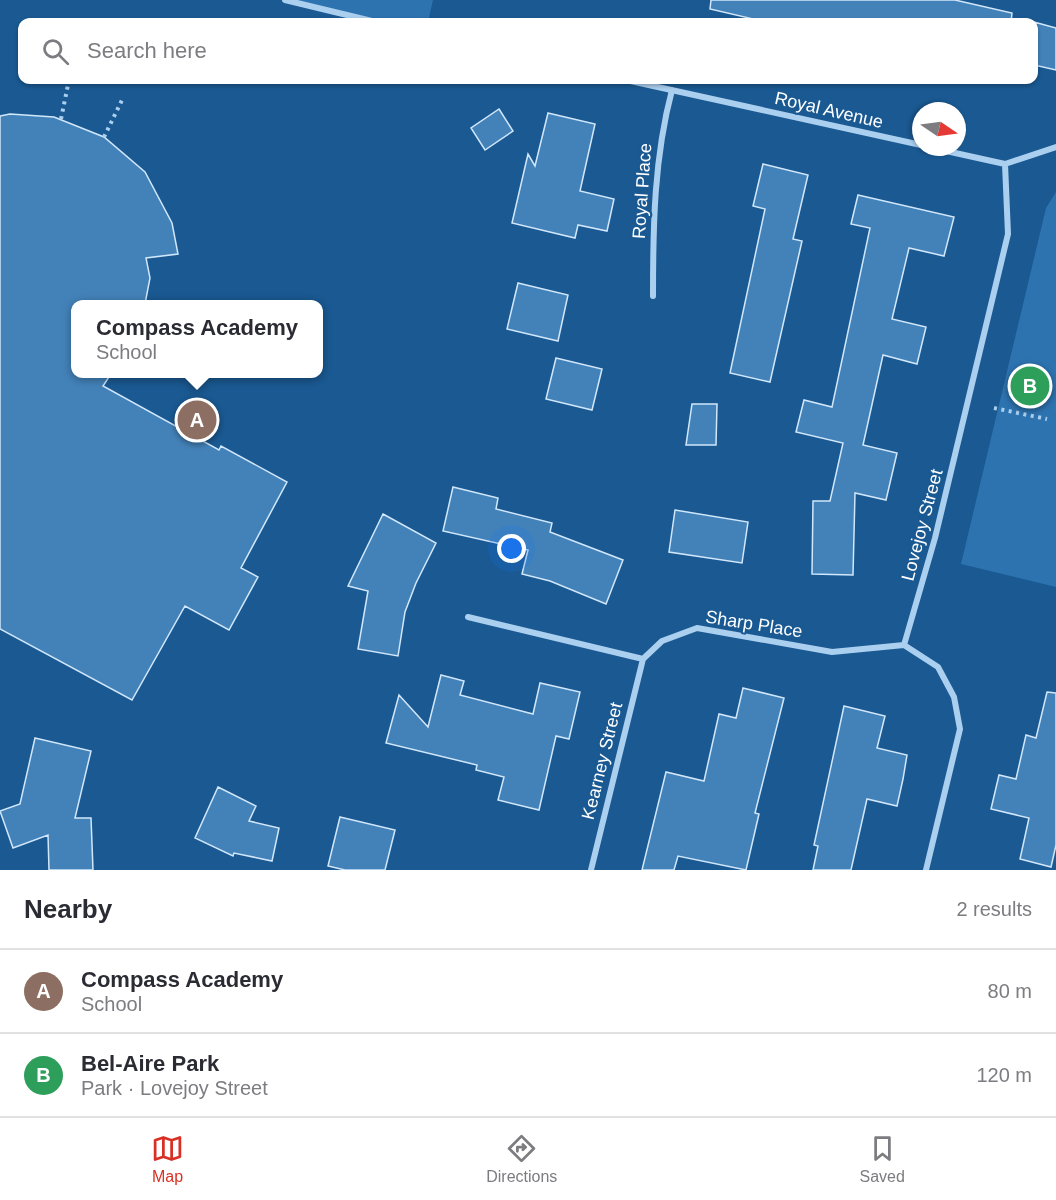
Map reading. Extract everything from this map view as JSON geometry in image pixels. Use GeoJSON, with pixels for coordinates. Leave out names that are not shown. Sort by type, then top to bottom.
{"type":"FeatureCollection","features":[{"type":"Feature","properties":{"kind":"street"},"geometry":{"type":"LineString","coordinates":[[285,0],[359,18]]}},
{"type":"Feature","properties":{"kind":"street","name":"Royal Avenue"},"geometry":{"type":"LineString","coordinates":[[644,84],[912,143]]}},
{"type":"Feature","properties":{"kind":"street","name":"Royal Place"},"geometry":{"type":"LineString","coordinates":[[653,296],[653,211],[662,129],[672,90]]}},
{"type":"Feature","properties":{"kind":"street"},"geometry":{"type":"LineString","coordinates":[[966,155],[1005,164],[1056,147]]}},
{"type":"Feature","properties":{"kind":"street","name":"Lovejoy Street"},"geometry":{"type":"LineString","coordinates":[[904,645],[935,538],[1008,234],[1005,164]]}},
{"type":"Feature","properties":{"kind":"street"},"geometry":{"type":"LineString","coordinates":[[468,617],[643,659]]}},
{"type":"Feature","properties":{"kind":"street","name":"Sharp Place"},"geometry":{"type":"LineString","coordinates":[[643,659],[662,641],[697,628],[832,652],[904,645]]}},
{"type":"Feature","properties":{"kind":"street"},"geometry":{"type":"LineString","coordinates":[[904,645],[938,667],[954,697],[960,729],[926,870]]}},
{"type":"Feature","properties":{"kind":"street","name":"Kearney Street"},"geometry":{"type":"LineString","coordinates":[[591,870],[643,659]]}},
{"type":"Feature","properties":{"kind":"path"},"geometry":{"type":"LineString","coordinates":[[61,119],[68,84]]}},
{"type":"Feature","properties":{"kind":"path"},"geometry":{"type":"LineString","coordinates":[[104,137],[122,100]]}},
{"type":"Feature","properties":{"kind":"path"},"geometry":{"type":"LineString","coordinates":[[994,408],[1047,419]]}},
{"type":"Feature","properties":{"kind":"shaded area"},"geometry":{"type":"Polygon","coordinates":[[[285,0],[433,0],[429,18],[359,18],[285,0]]]}},
{"type":"Feature","properties":{"kind":"shaded area"},"geometry":{"type":"Polygon","coordinates":[[[1056,192],[1056,587],[961,564],[1046,208],[1056,192]]]}},
{"type":"Feature","properties":{"kind":"building"},"geometry":{"type":"Polygon","coordinates":[[[711,0],[955,0],[1012,13],[1011,18],[749,18],[710,9],[711,0]]]}},
{"type":"Feature","properties":{"kind":"building"},"geometry":{"type":"Polygon","coordinates":[[[1038,23],[1056,28],[1056,70],[1038,66],[1038,23]]]}},
{"type":"Feature","properties":{"kind":"building"},"geometry":{"type":"Polygon","coordinates":[[[499,109],[513,131],[485,150],[471,128],[499,109]]]}},
{"type":"Feature","properties":{"kind":"building"},"geometry":{"type":"Polygon","coordinates":[[[548,113],[595,124],[580,191],[614,199],[607,231],[578,225],[575,238],[512,223],[528,154],[535,166],[548,113]]]}},
{"type":"Feature","properties":{"kind":"building"},"geometry":{"type":"Polygon","coordinates":[[[10,114],[54,117],[104,137],[145,172],[172,223],[178,254],[146,258],[150,278],[146,300],[71,300],[71,378],[108,378],[103,386],[219,450],[221,446],[287,482],[241,568],[258,577],[229,630],[185,606],[132,700],[0,629],[0,116],[10,114]]]}},
{"type":"Feature","properties":{"kind":"building"},"geometry":{"type":"Polygon","coordinates":[[[763,164],[808,175],[793,239],[802,241],[770,382],[730,373],[765,209],[753,206],[763,164]]]}},
{"type":"Feature","properties":{"kind":"building"},"geometry":{"type":"Polygon","coordinates":[[[858,195],[954,217],[944,256],[909,248],[892,319],[926,327],[917,364],[883,355],[863,445],[897,453],[886,500],[855,493],[853,575],[812,574],[813,501],[830,501],[843,443],[796,432],[804,400],[832,407],[870,228],[851,224],[858,195]]]}},
{"type":"Feature","properties":{"kind":"building"},"geometry":{"type":"Polygon","coordinates":[[[518,283],[568,295],[558,341],[507,329],[518,283]]]}},
{"type":"Feature","properties":{"kind":"building"},"geometry":{"type":"Polygon","coordinates":[[[556,358],[602,369],[592,410],[546,399],[556,358]]]}},
{"type":"Feature","properties":{"kind":"building"},"geometry":{"type":"Polygon","coordinates":[[[692,404],[717,404],[716,445],[686,445],[692,404]]]}},
{"type":"Feature","properties":{"kind":"building"},"geometry":{"type":"Polygon","coordinates":[[[453,487],[498,498],[496,509],[552,523],[550,532],[623,560],[606,604],[550,581],[522,574],[528,550],[443,531],[453,487]]]}},
{"type":"Feature","properties":{"kind":"building"},"geometry":{"type":"Polygon","coordinates":[[[675,510],[748,522],[742,563],[669,552],[675,510]]]}},
{"type":"Feature","properties":{"kind":"building"},"geometry":{"type":"Polygon","coordinates":[[[383,514],[436,543],[416,583],[405,612],[398,656],[358,649],[368,591],[348,586],[383,514]]]}},
{"type":"Feature","properties":{"kind":"building"},"geometry":{"type":"Polygon","coordinates":[[[441,675],[464,681],[460,695],[533,714],[540,683],[580,692],[569,739],[556,736],[539,810],[498,800],[504,777],[476,770],[477,765],[386,743],[399,695],[428,727],[441,675]]]}},
{"type":"Feature","properties":{"kind":"building"},"geometry":{"type":"Polygon","coordinates":[[[743,688],[784,698],[755,813],[759,814],[746,870],[678,856],[674,870],[642,870],[666,772],[704,781],[719,714],[736,718],[743,688]]]}},
{"type":"Feature","properties":{"kind":"building"},"geometry":{"type":"Polygon","coordinates":[[[1047,692],[1056,693],[1056,845],[1051,867],[1020,859],[1029,818],[991,809],[999,775],[1016,779],[1026,735],[1036,738],[1047,692]]]}},
{"type":"Feature","properties":{"kind":"building"},"geometry":{"type":"Polygon","coordinates":[[[844,706],[885,716],[877,748],[907,755],[903,779],[897,806],[867,799],[851,870],[813,870],[818,846],[814,845],[844,706]]]}},
{"type":"Feature","properties":{"kind":"building"},"geometry":{"type":"Polygon","coordinates":[[[35,738],[91,751],[75,818],[91,818],[93,870],[49,870],[48,835],[13,848],[0,811],[20,804],[35,738]]]}},
{"type":"Feature","properties":{"kind":"building"},"geometry":{"type":"Polygon","coordinates":[[[218,787],[256,806],[249,821],[279,828],[272,861],[234,853],[233,856],[195,838],[218,787]]]}},
{"type":"Feature","properties":{"kind":"building"},"geometry":{"type":"Polygon","coordinates":[[[340,817],[395,830],[385,870],[345,870],[328,866],[340,817]]]}},
{"type":"Feature","properties":{"kind":"place","name":"Bel-Aire Park"},"geometry":{"type":"Point","coordinates":[1030,386]}},
{"type":"Feature","properties":{"kind":"place","name":"Compass Academy"},"geometry":{"type":"Point","coordinates":[197,420]}}]}
